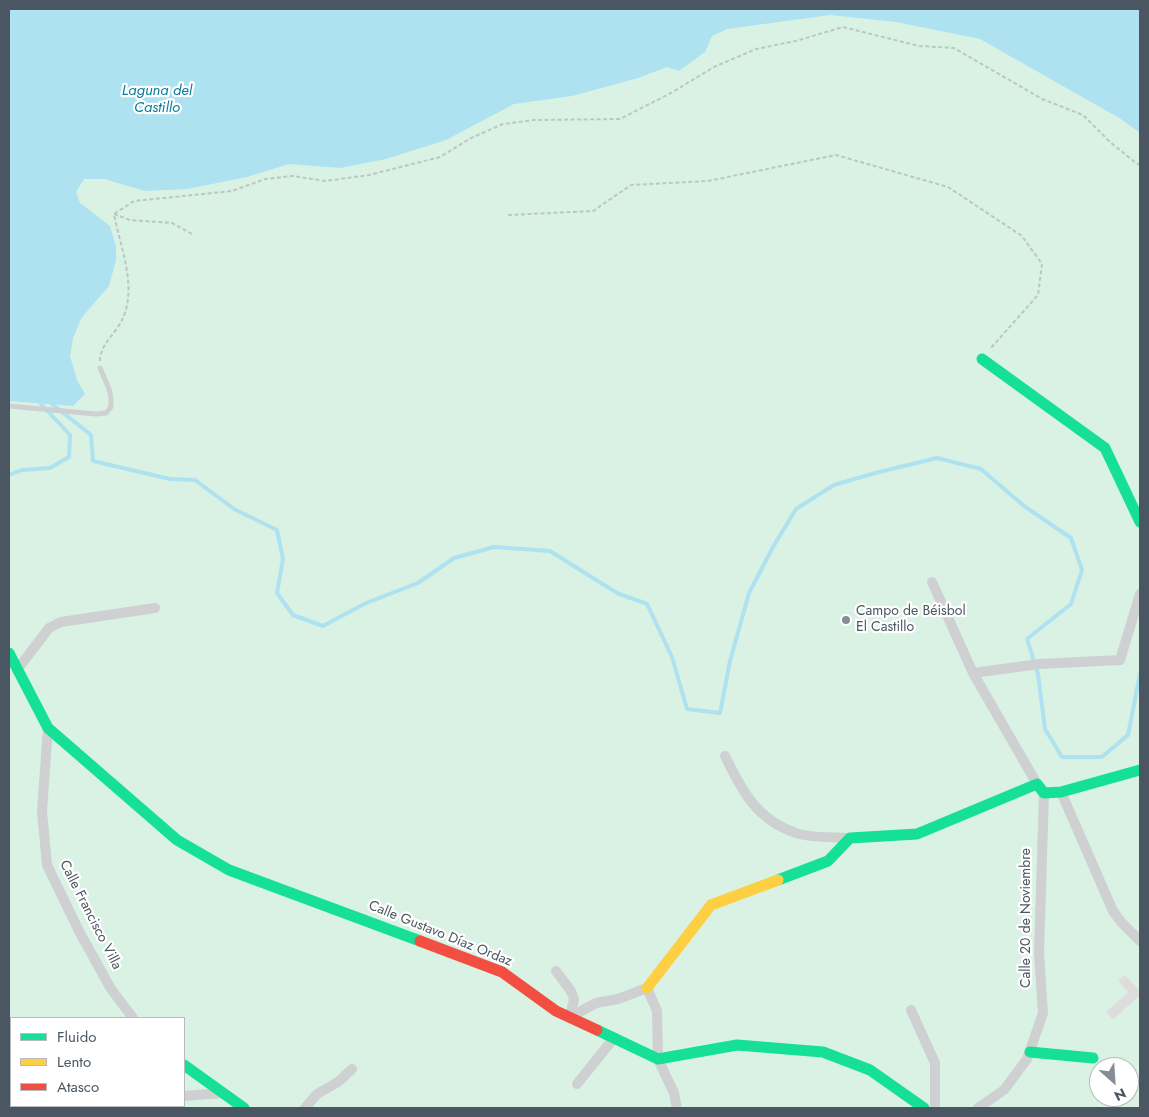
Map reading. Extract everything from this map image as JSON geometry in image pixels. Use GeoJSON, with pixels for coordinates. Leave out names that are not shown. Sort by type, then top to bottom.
{"type":"FeatureCollection","features":[{"type":"Feature","properties":{"kind":"street"},"geometry":{"type":"LineString","coordinates":[[982,359],[1105,448],[1140,522]]}},
{"type":"Feature","properties":{"kind":"street"},"geometry":{"type":"LineString","coordinates":[[932,582],[973,673],[1040,789]]}},
{"type":"Feature","properties":{"kind":"street"},"geometry":{"type":"LineString","coordinates":[[973,673],[1039,664],[1120,660],[1140,594]]}},
{"type":"Feature","properties":{"kind":"street"},"geometry":{"type":"LineString","coordinates":[[17,670],[49,628],[61,622],[155,608]]}},
{"type":"Feature","properties":{"kind":"street","name":"Calle Gustavo Díaz Ordaz"},"geometry":{"type":"LineString","coordinates":[[9,653],[48,728],[177,840],[229,870],[502,972],[556,1011],[658,1060]]}},
{"type":"Feature","properties":{"kind":"street","name":"Calle Francisco Villa"},"geometry":{"type":"LineString","coordinates":[[48,728],[42,811],[47,865],[106,981],[132,1017]]}},
{"type":"Feature","properties":{"kind":"street"},"geometry":{"type":"LineString","coordinates":[[725,756],[743,793],[766,819],[797,834],[850,838],[917,834],[1040,789],[1061,792],[1140,770]]}},
{"type":"Feature","properties":{"kind":"street","name":"Calle 20 de Noviembre"},"geometry":{"type":"LineString","coordinates":[[978,1108],[1004,1090],[1027,1059],[1043,1013],[1039,944],[1040,789]]}},
{"type":"Feature","properties":{"kind":"street"},"geometry":{"type":"LineString","coordinates":[[1061,792],[1114,910],[1122,924],[1140,941]]}},
{"type":"Feature","properties":{"kind":"street"},"geometry":{"type":"LineString","coordinates":[[570,1017],[596,1003],[618,999],[647,988],[711,905],[828,861],[850,838]]}},
{"type":"Feature","properties":{"kind":"street"},"geometry":{"type":"LineString","coordinates":[[556,971],[574,999],[570,1017]]}},
{"type":"Feature","properties":{"kind":"street"},"geometry":{"type":"LineString","coordinates":[[647,988],[657,1012],[658,1060],[674,1093],[677,1108]]}},
{"type":"Feature","properties":{"kind":"street"},"geometry":{"type":"LineString","coordinates":[[911,1010],[935,1063],[935,1108]]}},
{"type":"Feature","properties":{"kind":"street"},"geometry":{"type":"LineString","coordinates":[[577,1084],[614,1038]]}},
{"type":"Feature","properties":{"kind":"street"},"geometry":{"type":"LineString","coordinates":[[658,1060],[737,1044],[823,1052],[870,1070],[924,1108]]}},
{"type":"Feature","properties":{"kind":"street"},"geometry":{"type":"LineString","coordinates":[[1030,1052],[1089,1058]]}},
{"type":"Feature","properties":{"kind":"street"},"geometry":{"type":"LineString","coordinates":[[185,1066],[244,1108]]}},
{"type":"Feature","properties":{"kind":"street"},"geometry":{"type":"LineString","coordinates":[[305,1108],[317,1094],[338,1082],[352,1069]]}},
{"type":"Feature","properties":{"kind":"street"},"geometry":{"type":"LineString","coordinates":[[185,1096],[222,1093]]}},
{"type":"Feature","properties":{"kind":"lane"},"geometry":{"type":"LineString","coordinates":[[9,406],[96,414],[106,413],[111,407],[111,398],[100,368]]}},
{"type":"Feature","properties":{"kind":"path"},"geometry":{"type":"LineString","coordinates":[[114,214],[134,201],[232,191],[265,179],[294,176],[325,181],[369,175],[440,157],[471,138],[503,124],[534,120],[620,119],[671,94],[714,67],[756,49],[796,41],[843,27],[919,46],[954,48],[1042,99],[1083,115],[1110,142],[1140,165]]}},
{"type":"Feature","properties":{"kind":"path"},"geometry":{"type":"LineString","coordinates":[[508,215],[593,211],[631,186],[708,181],[836,155],[948,187],[1022,236],[1042,264],[1038,295],[982,359]]}},
{"type":"Feature","properties":{"kind":"path"},"geometry":{"type":"LineString","coordinates":[[114,214],[130,220],[172,223],[194,235]]}},
{"type":"Feature","properties":{"kind":"path"},"geometry":{"type":"LineString","coordinates":[[100,368],[100,353],[122,320],[127,302],[128,280],[114,214]]}},
{"type":"Feature","properties":{"kind":"green space"},"geometry":{"type":"Polygon","coordinates":[[[9,9],[1140,9],[1140,1108],[9,1108],[9,9]]]}},
{"type":"Feature","properties":{"kind":"water","name":"Laguna del Castillo"},"geometry":{"type":"Polygon","coordinates":[[[9,9],[1140,9],[1140,133],[1121,119],[980,39],[896,22],[830,15],[727,29],[712,36],[705,52],[679,71],[667,67],[638,78],[572,96],[514,104],[446,140],[386,159],[340,168],[289,164],[247,177],[187,189],[145,191],[104,179],[84,179],[76,192],[80,203],[110,226],[116,246],[116,260],[109,286],[82,317],[73,338],[70,356],[77,380],[85,394],[73,406],[9,401],[9,9]]]}},
{"type":"Feature","properties":{"kind":"building"},"geometry":{"type":"Polygon","coordinates":[[[1125,975],[1140,991],[1140,995],[1113,1020],[1106,1012],[1128,992],[1118,981],[1125,975]]]}},
{"type":"Feature","properties":{"kind":"waterway"},"geometry":{"type":"LineString","coordinates":[[9,475],[22,470],[50,468],[69,457],[70,435],[41,404]]}},
{"type":"Feature","properties":{"kind":"waterway"},"geometry":{"type":"LineString","coordinates":[[52,404],[91,435],[93,461],[170,479],[195,480],[234,509],[277,530],[283,559],[277,593],[293,615],[323,626],[366,603],[418,583],[454,558],[494,547],[550,551],[617,593],[647,604],[672,657],[687,709],[720,713],[730,661],[749,593],[773,547],[796,509],[834,485],[937,458],[981,469],[1024,506],[1071,538],[1082,570],[1071,604],[1027,639],[1038,674],[1045,729],[1062,757],[1102,757],[1128,735],[1140,674]]}},
{"type":"Feature","properties":{"kind":"traffic: fast"},"geometry":{"type":"LineString","coordinates":[[982,359],[1105,448],[1140,522]]}},
{"type":"Feature","properties":{"kind":"traffic: fast"},"geometry":{"type":"LineString","coordinates":[[9,653],[48,728],[177,840],[229,870],[420,941]]}},
{"type":"Feature","properties":{"kind":"traffic: fast"},"geometry":{"type":"LineString","coordinates":[[778,880],[828,861],[850,838],[917,834],[1037,784],[1044,793],[1061,792],[1140,770]]}},
{"type":"Feature","properties":{"kind":"traffic: fast"},"geometry":{"type":"LineString","coordinates":[[597,1030],[658,1059],[737,1045],[823,1052],[870,1070],[924,1108]]}},
{"type":"Feature","properties":{"kind":"traffic: fast"},"geometry":{"type":"LineString","coordinates":[[1030,1052],[1089,1058]]}},
{"type":"Feature","properties":{"kind":"traffic: fast"},"geometry":{"type":"LineString","coordinates":[[185,1066],[244,1108]]}},
{"type":"Feature","properties":{"kind":"traffic: slow"},"geometry":{"type":"LineString","coordinates":[[647,988],[711,905],[778,880]]}},
{"type":"Feature","properties":{"kind":"traffic: jam"},"geometry":{"type":"LineString","coordinates":[[420,941],[502,972],[556,1011],[597,1030]]}},
{"type":"Feature","properties":{"kind":"place","name":"Campo de Béisbol El Castillo"},"geometry":{"type":"Point","coordinates":[846,620]}}]}
